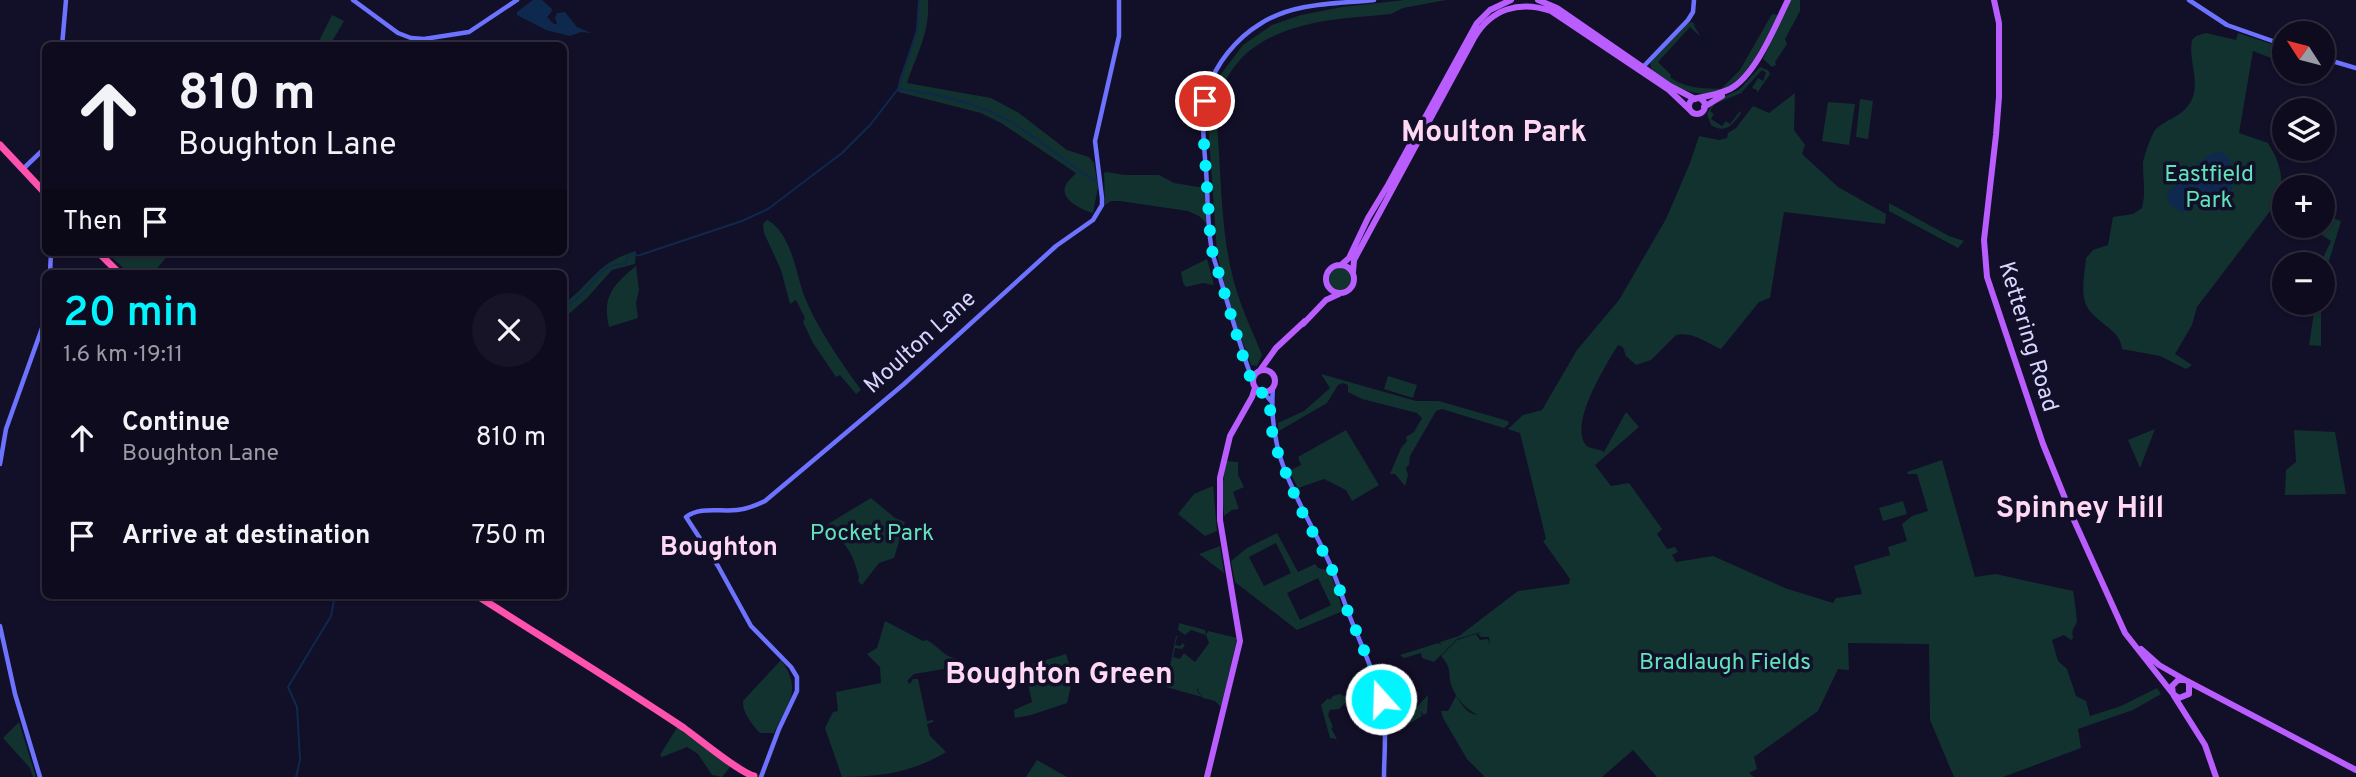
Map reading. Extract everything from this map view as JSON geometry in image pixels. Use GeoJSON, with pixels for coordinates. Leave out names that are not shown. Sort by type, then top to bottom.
{"type":"FeatureCollection","features":[{"type":"Feature","properties":{"kind":"highway"},"geometry":{"type":"LineString","coordinates":[[0,145],[42,189]]}},
{"type":"Feature","properties":{"kind":"highway"},"geometry":{"type":"LineString","coordinates":[[102,256],[117,270]]}},
{"type":"Feature","properties":{"kind":"highway"},"geometry":{"type":"LineString","coordinates":[[482,599],[598,671],[755,777]]}},
{"type":"Feature","properties":{"kind":"main road"},"geometry":{"type":"LineString","coordinates":[[1388,186],[1477,23],[1490,10],[1511,0]]}},
{"type":"Feature","properties":{"kind":"main road"},"geometry":{"type":"LineString","coordinates":[[1538,0],[1557,8],[1670,86],[1703,101],[1704,107]]}},
{"type":"Feature","properties":{"kind":"main road"},"geometry":{"type":"LineString","coordinates":[[1207,777],[1240,638],[1220,520],[1220,478],[1230,436],[1252,397],[1259,372],[1272,354],[1326,300],[1347,292],[1353,286],[1353,262],[1479,30],[1501,9],[1521,4],[1544,7],[1608,50],[1640,66],[1697,114],[1714,99],[1743,84],[1753,71],[1788,0]]}},
{"type":"Feature","properties":{"kind":"main road","name":"Kettering Road"},"geometry":{"type":"LineString","coordinates":[[1994,0],[1999,31],[1998,106],[1984,240],[1987,277],[2051,469],[2122,626],[2174,695],[2205,745],[2216,777]]}},
{"type":"Feature","properties":{"kind":"main road"},"geometry":{"type":"LineString","coordinates":[[1583,26],[1604,43],[1608,50]]}},
{"type":"Feature","properties":{"kind":"main road"},"geometry":{"type":"LineString","coordinates":[[1690,110],[1690,103],[1696,99],[1714,95],[1738,84],[1769,40]]}},
{"type":"Feature","properties":{"kind":"main road"},"geometry":{"type":"LineString","coordinates":[[1670,86],[1697,95],[1714,95]]}},
{"type":"Feature","properties":{"kind":"main road"},"geometry":{"type":"LineString","coordinates":[[1326,300],[1326,279],[1329,271],[1349,258],[1368,218],[1402,164],[1407,163]]}},
{"type":"Feature","properties":{"kind":"main road"},"geometry":{"type":"LineString","coordinates":[[1341,265],[1353,272]]}},
{"type":"Feature","properties":{"kind":"main road"},"geometry":{"type":"LineString","coordinates":[[1328,286],[1340,293]]}},
{"type":"Feature","properties":{"kind":"main road"},"geometry":{"type":"LineString","coordinates":[[1252,397],[1273,387],[1275,380],[1272,354]]}},
{"type":"Feature","properties":{"kind":"main road"},"geometry":{"type":"LineString","coordinates":[[1259,372],[1266,369],[1272,372]]}},
{"type":"Feature","properties":{"kind":"main road"},"geometry":{"type":"LineString","coordinates":[[1254,385],[1264,393]]}},
{"type":"Feature","properties":{"kind":"main road","name":"Kettering Road"},"geometry":{"type":"LineString","coordinates":[[2122,626],[2147,656],[2162,667],[2356,771]]}},
{"type":"Feature","properties":{"kind":"main road"},"geometry":{"type":"LineString","coordinates":[[2162,667],[2162,680]]}},
{"type":"Feature","properties":{"kind":"main road"},"geometry":{"type":"LineString","coordinates":[[2186,715],[2184,706],[2188,695],[2191,688],[2185,680],[2173,683],[2171,688],[2174,695],[2182,698],[2188,695],[2197,690],[2213,695]]}},
{"type":"Feature","properties":{"kind":"street"},"geometry":{"type":"LineString","coordinates":[[62,42],[66,0]]}},
{"type":"Feature","properties":{"kind":"street"},"geometry":{"type":"LineString","coordinates":[[353,0],[398,33],[417,39],[469,32],[517,0]]}},
{"type":"Feature","properties":{"kind":"street","name":"Moulton Lane"},"geometry":{"type":"LineString","coordinates":[[755,777],[764,767],[784,716],[796,694],[797,677],[791,667],[751,626],[686,517],[698,512],[737,510],[759,504],[916,374],[1060,242],[1097,216],[1102,205],[1095,141],[1119,36],[1119,0]]}},
{"type":"Feature","properties":{"kind":"street"},"geometry":{"type":"LineString","coordinates":[[1254,385],[1210,244],[1204,117],[1209,87],[1229,52],[1250,31],[1267,20],[1282,13],[1314,6],[1374,0]]}},
{"type":"Feature","properties":{"kind":"street"},"geometry":{"type":"LineString","coordinates":[[1640,66],[1688,20],[1693,12],[1694,0]]}},
{"type":"Feature","properties":{"kind":"street"},"geometry":{"type":"LineString","coordinates":[[2189,0],[2231,27],[2272,41]]}},
{"type":"Feature","properties":{"kind":"street"},"geometry":{"type":"LineString","coordinates":[[2335,62],[2356,68]]}},
{"type":"Feature","properties":{"kind":"street"},"geometry":{"type":"LineString","coordinates":[[24,168],[42,151]]}},
{"type":"Feature","properties":{"kind":"street"},"geometry":{"type":"LineString","coordinates":[[0,464],[6,429],[42,329]]}},
{"type":"Feature","properties":{"kind":"street"},"geometry":{"type":"LineString","coordinates":[[1247,368],[1252,373],[1259,372]]}},
{"type":"Feature","properties":{"kind":"street"},"geometry":{"type":"LineString","coordinates":[[1273,387],[1272,431],[1278,453],[1299,506],[1331,567],[1380,697],[1384,715],[1384,777]]}},
{"type":"Feature","properties":{"kind":"street"},"geometry":{"type":"LineString","coordinates":[[1264,393],[1271,402]]}},
{"type":"Feature","properties":{"kind":"street"},"geometry":{"type":"LineString","coordinates":[[0,626],[15,694],[40,777]]}},
{"type":"Feature","properties":{"kind":"green space"},"geometry":{"type":"Polygon","coordinates":[[[919,0],[928,0],[927,23],[907,83],[991,98],[1019,113],[1067,150],[1089,157],[1094,163],[1098,187],[1093,213],[1078,207],[1066,196],[1065,187],[1076,173],[1001,123],[981,113],[898,92],[899,80],[917,30],[919,0]]]}},
{"type":"Feature","properties":{"kind":"green space"},"geometry":{"type":"Polygon","coordinates":[[[1405,0],[1446,0],[1403,8],[1391,14],[1317,22],[1282,32],[1244,55],[1222,89],[1218,102],[1217,124],[1224,228],[1234,283],[1262,355],[1257,366],[1251,365],[1230,308],[1217,253],[1208,121],[1211,96],[1218,78],[1243,45],[1272,25],[1301,15],[1342,7],[1405,0]]]}},
{"type":"Feature","properties":{"kind":"green space"},"geometry":{"type":"Polygon","coordinates":[[[1790,0],[1800,0],[1800,11],[1785,39],[1787,44],[1775,62],[1776,65],[1772,67],[1763,59],[1790,0]]]}},
{"type":"Feature","properties":{"kind":"green space"},"geometry":{"type":"Polygon","coordinates":[[[1772,14],[1778,15],[1761,47],[1740,77],[1728,87],[1713,93],[1696,93],[1676,86],[1648,69],[1648,66],[1652,70],[1650,63],[1687,23],[1692,22],[1700,30],[1693,24],[1701,37],[1690,27],[1658,62],[1670,77],[1682,84],[1721,89],[1740,70],[1772,14]]]}},
{"type":"Feature","properties":{"kind":"green space"},"geometry":{"type":"Polygon","coordinates":[[[332,15],[344,21],[332,42],[318,42],[332,15]]]}},
{"type":"Feature","properties":{"kind":"green space","name":"Eastfield Park"},"geometry":{"type":"Polygon","coordinates":[[[2206,33],[2236,40],[2238,33],[2272,44],[2272,58],[2253,51],[2239,133],[2268,143],[2272,151],[2272,161],[2277,161],[2281,175],[2272,175],[2272,209],[2197,307],[2192,325],[2175,354],[2192,365],[2186,369],[2160,356],[2122,349],[2117,336],[2088,309],[2084,297],[2084,280],[2086,258],[2093,250],[2108,245],[2113,217],[2133,214],[2142,208],[2143,162],[2155,130],[2185,110],[2192,99],[2195,85],[2191,47],[2196,36],[2206,33]]]}},
{"type":"Feature","properties":{"kind":"green space"},"geometry":{"type":"Polygon","coordinates":[[[1760,67],[1768,70],[1770,74],[1757,93],[1757,90],[1752,88],[1758,78],[1763,81],[1766,73],[1762,70],[1741,93],[1715,104],[1710,111],[1714,114],[1711,119],[1722,126],[1726,121],[1730,124],[1740,111],[1735,121],[1728,127],[1720,129],[1711,125],[1707,114],[1714,101],[1739,90],[1760,67]]]}},
{"type":"Feature","properties":{"kind":"green space","name":"Bradlaugh Fields"},"geometry":{"type":"Polygon","coordinates":[[[1795,93],[1794,130],[1805,145],[1802,154],[1838,187],[1886,214],[1885,224],[1784,212],[1770,298],[1759,302],[1721,349],[1694,336],[1676,335],[1651,360],[1636,365],[1626,356],[1623,347],[1618,345],[1591,393],[1582,422],[1582,434],[1587,446],[1604,452],[1626,412],[1639,427],[1595,465],[1611,486],[1629,483],[1662,529],[1657,534],[1667,549],[1675,547],[1678,552],[1672,555],[1676,562],[1713,556],[1785,588],[1833,603],[1836,598],[1862,594],[1854,566],[1890,555],[1888,547],[1907,541],[1902,524],[1912,516],[1928,511],[1917,474],[1907,472],[1942,460],[1975,577],[1996,574],[2073,591],[2077,621],[2073,638],[2071,640],[2064,635],[2052,640],[2058,661],[2067,669],[2076,696],[2086,701],[2090,716],[2121,706],[2157,688],[2161,694],[2133,710],[2078,729],[2081,748],[2003,777],[1954,777],[1930,720],[1929,644],[1848,643],[1849,670],[1838,669],[1818,711],[1754,757],[1757,769],[1749,773],[1754,777],[1657,777],[1633,750],[1602,777],[1485,777],[1467,759],[1443,718],[1441,711],[1448,711],[1456,696],[1468,711],[1478,715],[1466,707],[1457,696],[1447,664],[1441,656],[1457,640],[1476,634],[1480,640],[1488,639],[1490,645],[1489,637],[1481,637],[1478,634],[1481,632],[1457,639],[1434,662],[1422,658],[1421,653],[1404,658],[1400,655],[1438,643],[1441,645],[1440,642],[1459,636],[1518,591],[1569,584],[1570,579],[1543,541],[1546,539],[1520,433],[1508,429],[1523,415],[1542,410],[1577,350],[1619,300],[1666,219],[1699,136],[1719,140],[1727,138],[1728,133],[1736,128],[1753,106],[1769,113],[1795,93]]]}},
{"type":"Feature","properties":{"kind":"green space"},"geometry":{"type":"Polygon","coordinates":[[[1860,99],[1873,101],[1868,139],[1856,137],[1860,99]]]}},
{"type":"Feature","properties":{"kind":"green space"},"geometry":{"type":"Polygon","coordinates":[[[1828,102],[1855,104],[1849,145],[1822,141],[1828,102]]]}},
{"type":"Feature","properties":{"kind":"green space"},"geometry":{"type":"Polygon","coordinates":[[[1106,172],[1159,175],[1174,183],[1205,188],[1207,224],[1188,211],[1120,201],[1111,201],[1105,205],[1106,172]]]}},
{"type":"Feature","properties":{"kind":"green space"},"geometry":{"type":"Polygon","coordinates":[[[1889,203],[1949,236],[1964,241],[1958,248],[1889,211],[1889,203]]]}},
{"type":"Feature","properties":{"kind":"green space"},"geometry":{"type":"Polygon","coordinates":[[[2335,219],[2341,221],[2332,252],[2326,252],[2331,241],[2326,238],[2335,238],[2335,219]]]}},
{"type":"Feature","properties":{"kind":"green space"},"geometry":{"type":"Polygon","coordinates":[[[767,220],[785,240],[805,299],[827,340],[861,390],[856,394],[840,375],[836,377],[813,343],[796,300],[790,304],[781,270],[764,233],[763,224],[767,220]]]}},
{"type":"Feature","properties":{"kind":"green space"},"geometry":{"type":"Polygon","coordinates":[[[636,251],[635,264],[612,270],[567,315],[567,302],[596,273],[636,251]]]}},
{"type":"Feature","properties":{"kind":"green space"},"geometry":{"type":"Polygon","coordinates":[[[110,256],[168,256],[156,270],[126,270],[110,256]]]}},
{"type":"Feature","properties":{"kind":"green space"},"geometry":{"type":"Polygon","coordinates":[[[1207,259],[1214,285],[1203,283],[1186,287],[1181,272],[1207,259]]]}},
{"type":"Feature","properties":{"kind":"green space"},"geometry":{"type":"Polygon","coordinates":[[[636,266],[638,318],[609,327],[607,307],[611,292],[636,266]]]}},
{"type":"Feature","properties":{"kind":"green space"},"geometry":{"type":"Polygon","coordinates":[[[1341,267],[1352,274],[1353,279],[1346,290],[1341,291],[1330,284],[1329,279],[1336,268],[1341,267]]]}},
{"type":"Feature","properties":{"kind":"green space"},"geometry":{"type":"Polygon","coordinates":[[[2314,315],[2321,315],[2321,346],[2309,345],[2314,315]]]}},
{"type":"Feature","properties":{"kind":"green space"},"geometry":{"type":"Polygon","coordinates":[[[1321,374],[1416,401],[1439,401],[1508,421],[1509,424],[1504,428],[1442,409],[1436,411],[1410,456],[1405,486],[1395,474],[1390,474],[1401,448],[1407,441],[1406,437],[1414,432],[1422,418],[1417,413],[1362,399],[1348,392],[1348,385],[1343,383],[1338,385],[1327,403],[1279,431],[1278,423],[1304,411],[1330,388],[1321,374]]]}},
{"type":"Feature","properties":{"kind":"green space"},"geometry":{"type":"Polygon","coordinates":[[[1388,376],[1417,385],[1413,398],[1384,389],[1388,376]]]}},
{"type":"Feature","properties":{"kind":"green space"},"geometry":{"type":"Polygon","coordinates":[[[2155,429],[2140,468],[2128,440],[2155,429]]]}},
{"type":"Feature","properties":{"kind":"green space"},"geometry":{"type":"Polygon","coordinates":[[[1346,430],[1379,485],[1352,501],[1346,490],[1324,479],[1298,488],[1289,471],[1301,465],[1298,457],[1346,430]]]}},
{"type":"Feature","properties":{"kind":"green space"},"geometry":{"type":"Polygon","coordinates":[[[2294,430],[2335,432],[2346,494],[2285,495],[2286,470],[2296,462],[2294,430]]]}},
{"type":"Feature","properties":{"kind":"green space"},"geometry":{"type":"Polygon","coordinates":[[[1226,461],[1238,462],[1238,475],[1244,487],[1233,492],[1239,509],[1224,516],[1222,490],[1226,461]]]}},
{"type":"Feature","properties":{"kind":"green space"},"geometry":{"type":"Polygon","coordinates":[[[1213,486],[1217,531],[1205,536],[1178,514],[1194,494],[1213,486]]]}},
{"type":"Feature","properties":{"kind":"green space","name":"Pocket Park"},"geometry":{"type":"Polygon","coordinates":[[[871,498],[895,518],[905,522],[894,558],[879,563],[862,585],[858,581],[857,569],[848,549],[826,528],[828,524],[871,498]]]}},
{"type":"Feature","properties":{"kind":"green space"},"geometry":{"type":"Polygon","coordinates":[[[1903,501],[1907,514],[1883,521],[1879,508],[1903,501]]]}},
{"type":"Feature","properties":{"kind":"green space"},"geometry":{"type":"Polygon","coordinates":[[[1277,533],[1298,572],[1315,564],[1318,568],[1330,571],[1343,611],[1297,630],[1235,582],[1231,561],[1247,548],[1277,533]],[[1276,543],[1249,557],[1264,586],[1291,573],[1276,543]],[[1318,578],[1287,593],[1300,620],[1331,605],[1318,578]]]}},
{"type":"Feature","properties":{"kind":"green space"},"geometry":{"type":"Polygon","coordinates":[[[1220,546],[1224,573],[1199,554],[1220,546]]]}},
{"type":"Feature","properties":{"kind":"green space"},"geometry":{"type":"Polygon","coordinates":[[[885,621],[923,641],[927,640],[945,654],[958,659],[956,667],[914,674],[907,681],[910,684],[913,679],[918,679],[927,721],[933,720],[927,724],[930,736],[946,752],[909,769],[870,776],[842,777],[825,728],[833,712],[838,711],[836,692],[881,683],[880,667],[867,654],[877,648],[885,621]]]}},
{"type":"Feature","properties":{"kind":"green space"},"geometry":{"type":"Polygon","coordinates":[[[1179,623],[1205,630],[1206,635],[1191,630],[1185,635],[1178,630],[1179,623]]]}},
{"type":"Feature","properties":{"kind":"green space"},"geometry":{"type":"Polygon","coordinates":[[[1208,631],[1237,638],[1221,707],[1215,701],[1203,698],[1198,686],[1197,691],[1202,697],[1166,687],[1176,636],[1179,637],[1175,645],[1185,645],[1182,649],[1175,648],[1173,657],[1180,659],[1184,653],[1195,662],[1209,643],[1206,635],[1208,631]]]}},
{"type":"Feature","properties":{"kind":"green space"},"geometry":{"type":"Polygon","coordinates":[[[1066,654],[1070,667],[1074,666],[1076,671],[1067,703],[1015,718],[1014,710],[1032,702],[1027,680],[1005,677],[1005,672],[1066,654]]]}},
{"type":"Feature","properties":{"kind":"green space"},"geometry":{"type":"Polygon","coordinates":[[[781,660],[791,680],[791,696],[774,733],[760,733],[746,714],[743,701],[781,660]]]}},
{"type":"Feature","properties":{"kind":"green space"},"geometry":{"type":"Polygon","coordinates":[[[1361,692],[1366,698],[1375,694],[1379,708],[1379,724],[1372,725],[1372,709],[1369,706],[1361,706],[1348,700],[1339,709],[1330,710],[1328,715],[1333,727],[1331,728],[1337,739],[1330,738],[1321,705],[1333,696],[1361,692]]]}},
{"type":"Feature","properties":{"kind":"green space"},"geometry":{"type":"Polygon","coordinates":[[[1428,695],[1427,713],[1424,715],[1420,712],[1422,716],[1398,731],[1398,719],[1407,716],[1410,708],[1414,710],[1428,695]]]}},
{"type":"Feature","properties":{"kind":"green space"},"geometry":{"type":"Polygon","coordinates":[[[19,722],[36,777],[33,777],[30,768],[3,738],[19,722]]]}},
{"type":"Feature","properties":{"kind":"green space"},"geometry":{"type":"Polygon","coordinates":[[[678,726],[731,766],[722,777],[712,775],[698,754],[687,747],[662,757],[660,755],[678,726]]]}},
{"type":"Feature","properties":{"kind":"green space"},"geometry":{"type":"Polygon","coordinates":[[[1037,760],[1067,777],[1026,777],[1037,760]]]}},
{"type":"Feature","properties":{"kind":"water"},"geometry":{"type":"Polygon","coordinates":[[[533,0],[542,0],[552,9],[547,17],[554,24],[557,24],[557,13],[565,12],[577,27],[591,33],[581,32],[570,36],[546,30],[517,15],[517,12],[533,0]]]}},
{"type":"Feature","properties":{"kind":"water"},"geometry":{"type":"Polygon","coordinates":[[[2222,152],[2227,156],[2233,173],[2229,197],[2200,201],[2188,211],[2182,212],[2171,204],[2168,191],[2186,178],[2210,154],[2222,152]]]}},
{"type":"Feature","properties":{"kind":"waterway"},"geometry":{"type":"LineString","coordinates":[[567,306],[606,269],[625,264],[628,256],[640,255],[742,221],[768,209],[842,153],[870,125],[898,89],[917,30],[919,0]]}},
{"type":"Feature","properties":{"kind":"waterway"},"geometry":{"type":"LineString","coordinates":[[899,89],[947,98],[994,113],[1022,129],[1097,182]]}},
{"type":"Feature","properties":{"kind":"waterway"},"geometry":{"type":"LineString","coordinates":[[296,777],[300,760],[297,707],[288,687],[331,616],[334,599]]}},
{"type":"Feature","properties":{"kind":"district","name":"Moulton Park"},"geometry":{"type":"Point","coordinates":[1494,133]}},
{"type":"Feature","properties":{"kind":"district","name":"Spinney Hill"},"geometry":{"type":"Point","coordinates":[2080,509]}},
{"type":"Feature","properties":{"kind":"district","name":"Boughton"},"geometry":{"type":"Point","coordinates":[719,548]}},
{"type":"Feature","properties":{"kind":"district","name":"Boughton Green"},"geometry":{"type":"Point","coordinates":[1059,675]}},
{"type":"Feature","properties":{"kind":"route"},"geometry":{"type":"LineString","coordinates":[[1205,101],[1204,143],[1210,244],[1229,314],[1254,386],[1266,394],[1271,402],[1272,431],[1278,453],[1299,506],[1331,567],[1381,699]]}}]}
